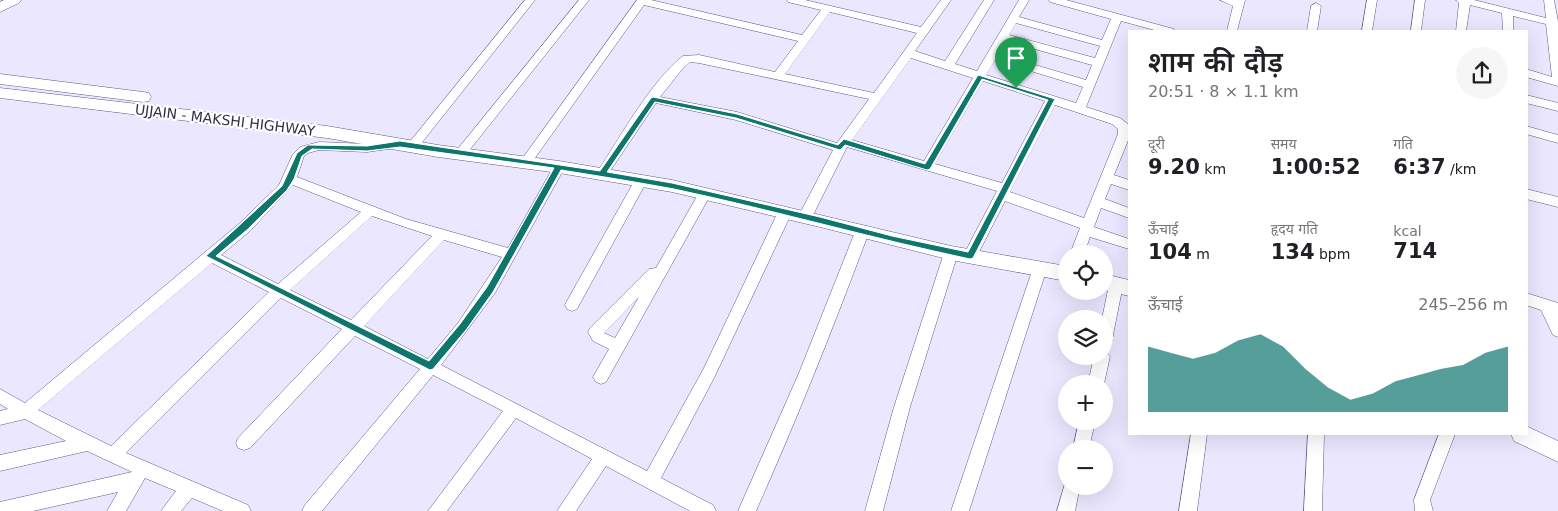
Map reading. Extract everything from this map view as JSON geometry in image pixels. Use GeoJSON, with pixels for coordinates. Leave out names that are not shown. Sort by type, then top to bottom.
{"type":"FeatureCollection","features":[{"type":"Feature","properties":{"kind":"main road"},"geometry":{"type":"LineString","coordinates":[[0,8],[14,0]]}},
{"type":"Feature","properties":{"kind":"main road"},"geometry":{"type":"LineString","coordinates":[[0,79],[343,123],[358,128],[379,140]]}},
{"type":"Feature","properties":{"kind":"main road","name":"UJJAIN - MAKSHI HIGHWAY"},"geometry":{"type":"LineString","coordinates":[[0,93],[327,132],[460,154],[559,166],[704,194],[820,220],[951,253],[1058,272]]}},
{"type":"Feature","properties":{"kind":"main road"},"geometry":{"type":"LineString","coordinates":[[1524,435],[1558,452]]}},
{"type":"Feature","properties":{"kind":"street"},"geometry":{"type":"LineString","coordinates":[[0,418],[25,412],[210,256],[273,200],[290,179],[299,154],[310,147],[367,148],[406,145],[530,0]]}},
{"type":"Feature","properties":{"kind":"street"},"geometry":{"type":"LineString","coordinates":[[460,154],[584,0]]}},
{"type":"Feature","properties":{"kind":"street"},"geometry":{"type":"LineString","coordinates":[[526,162],[642,0],[804,39]]}},
{"type":"Feature","properties":{"kind":"street"},"geometry":{"type":"LineString","coordinates":[[792,0],[923,31]]}},
{"type":"Feature","properties":{"kind":"street"},"geometry":{"type":"LineString","coordinates":[[805,218],[842,145],[946,0]]}},
{"type":"Feature","properties":{"kind":"street"},"geometry":{"type":"LineString","coordinates":[[948,66],[989,0]]}},
{"type":"Feature","properties":{"kind":"street"},"geometry":{"type":"LineString","coordinates":[[927,167],[1024,0]]}},
{"type":"Feature","properties":{"kind":"street"},"geometry":{"type":"LineString","coordinates":[[1054,0],[1088,4],[1118,17],[1166,30]]}},
{"type":"Feature","properties":{"kind":"street"},"geometry":{"type":"LineString","coordinates":[[1225,0],[1240,2],[1232,30]]}},
{"type":"Feature","properties":{"kind":"street"},"geometry":{"type":"LineString","coordinates":[[1367,30],[1372,0]]}},
{"type":"Feature","properties":{"kind":"street"},"geometry":{"type":"LineString","coordinates":[[1416,30],[1420,0]]}},
{"type":"Feature","properties":{"kind":"street"},"geometry":{"type":"LineString","coordinates":[[1461,30],[1464,0],[1555,24]]}},
{"type":"Feature","properties":{"kind":"street"},"geometry":{"type":"LineString","coordinates":[[1528,73],[1558,80],[1555,24],[1550,1]]}},
{"type":"Feature","properties":{"kind":"street"},"geometry":{"type":"LineString","coordinates":[[1312,30],[1316,6]]}},
{"type":"Feature","properties":{"kind":"street"},"geometry":{"type":"LineString","coordinates":[[778,76],[828,8]]}},
{"type":"Feature","properties":{"kind":"street"},"geometry":{"type":"LineString","coordinates":[[1507,12],[1508,30]]}},
{"type":"Feature","properties":{"kind":"street"},"geometry":{"type":"LineString","coordinates":[[1080,108],[1118,17]]}},
{"type":"Feature","properties":{"kind":"street"},"geometry":{"type":"LineString","coordinates":[[1015,18],[1106,44]]}},
{"type":"Feature","properties":{"kind":"street"},"geometry":{"type":"LineString","coordinates":[[1004,37],[1098,63]]}},
{"type":"Feature","properties":{"kind":"street"},"geometry":{"type":"LineString","coordinates":[[908,53],[1080,108],[1116,121],[1124,126],[1124,134],[1081,245]]}},
{"type":"Feature","properties":{"kind":"street"},"geometry":{"type":"LineString","coordinates":[[992,56],[1089,85]]}},
{"type":"Feature","properties":{"kind":"street"},"geometry":{"type":"LineString","coordinates":[[602,174],[653,99],[680,64],[688,58],[876,98]]}},
{"type":"Feature","properties":{"kind":"street"},"geometry":{"type":"LineString","coordinates":[[653,99],[737,116],[927,167],[1004,192],[1128,244]]}},
{"type":"Feature","properties":{"kind":"street"},"geometry":{"type":"LineString","coordinates":[[970,256],[1052,99]]}},
{"type":"Feature","properties":{"kind":"street"},"geometry":{"type":"LineString","coordinates":[[1528,100],[1558,108]]}},
{"type":"Feature","properties":{"kind":"street"},"geometry":{"type":"LineString","coordinates":[[1528,131],[1558,139]]}},
{"type":"Feature","properties":{"kind":"street"},"geometry":{"type":"LineString","coordinates":[[311,511],[469,320],[511,254],[559,166]]}},
{"type":"Feature","properties":{"kind":"street"},"geometry":{"type":"LineString","coordinates":[[1108,178],[1128,185]]}},
{"type":"Feature","properties":{"kind":"street"},"geometry":{"type":"LineString","coordinates":[[290,179],[370,211],[441,235],[511,254]]}},
{"type":"Feature","properties":{"kind":"street"},"geometry":{"type":"LineString","coordinates":[[572,306],[641,181]]}},
{"type":"Feature","properties":{"kind":"street"},"geometry":{"type":"LineString","coordinates":[[601,378],[704,194]]}},
{"type":"Feature","properties":{"kind":"street"},"geometry":{"type":"LineString","coordinates":[[1528,194],[1558,202]]}},
{"type":"Feature","properties":{"kind":"street"},"geometry":{"type":"LineString","coordinates":[[1097,201],[1128,213]]}},
{"type":"Feature","properties":{"kind":"street"},"geometry":{"type":"LineString","coordinates":[[114,454],[279,291],[370,211]]}},
{"type":"Feature","properties":{"kind":"street"},"geometry":{"type":"LineString","coordinates":[[650,482],[709,373],[785,212]]}},
{"type":"Feature","properties":{"kind":"street"},"geometry":{"type":"LineString","coordinates":[[746,511],[800,392],[862,232]]}},
{"type":"Feature","properties":{"kind":"street"},"geometry":{"type":"LineString","coordinates":[[244,443],[441,235]]}},
{"type":"Feature","properties":{"kind":"street"},"geometry":{"type":"LineString","coordinates":[[874,511],[902,407],[951,253]]}},
{"type":"Feature","properties":{"kind":"street"},"geometry":{"type":"LineString","coordinates":[[210,256],[514,409],[695,508]]}},
{"type":"Feature","properties":{"kind":"street"},"geometry":{"type":"LineString","coordinates":[[618,346],[598,338],[595,332],[666,260]]}},
{"type":"Feature","properties":{"kind":"street"},"geometry":{"type":"LineString","coordinates":[[960,511],[1040,268]]}},
{"type":"Feature","properties":{"kind":"street"},"geometry":{"type":"LineString","coordinates":[[1111,310],[1116,285]]}},
{"type":"Feature","properties":{"kind":"street"},"geometry":{"type":"LineString","coordinates":[[1528,300],[1553,307],[1558,332]]}},
{"type":"Feature","properties":{"kind":"street"},"geometry":{"type":"LineString","coordinates":[[0,396],[25,412],[233,509]]}},
{"type":"Feature","properties":{"kind":"street"},"geometry":{"type":"LineString","coordinates":[[437,511],[514,409]]}},
{"type":"Feature","properties":{"kind":"street"},"geometry":{"type":"LineString","coordinates":[[1188,511],[1199,435]]}},
{"type":"Feature","properties":{"kind":"street"},"geometry":{"type":"LineString","coordinates":[[1313,511],[1316,435]]}},
{"type":"Feature","properties":{"kind":"street"},"geometry":{"type":"LineString","coordinates":[[1424,511],[1422,500],[1447,435]]}},
{"type":"Feature","properties":{"kind":"street"},"geometry":{"type":"LineString","coordinates":[[0,463],[90,443]]}},
{"type":"Feature","properties":{"kind":"street"},"geometry":{"type":"LineString","coordinates":[[566,511],[603,456]]}},
{"type":"Feature","properties":{"kind":"street"},"geometry":{"type":"LineString","coordinates":[[116,511],[134,481],[146,468]]}},
{"type":"Feature","properties":{"kind":"street"},"geometry":{"type":"LineString","coordinates":[[0,510],[134,481]]}},
{"type":"Feature","properties":{"kind":"street"},"geometry":{"type":"LineString","coordinates":[[170,511],[190,488]]}},
{"type":"Feature","properties":{"kind":"street"},"geometry":{"type":"LineString","coordinates":[[1066,511],[1070,495]]}},
{"type":"Feature","properties":{"kind":"route"},"geometry":{"type":"LineString","coordinates":[[1016,88],[980,77],[927,167],[844,142],[840,148],[737,116],[653,99],[602,174],[559,166],[460,154],[400,144],[367,148],[310,147],[299,154],[290,179],[273,200],[245,227],[210,256],[430,366],[463,327],[490,289],[559,166],[602,174],[641,181],[672,186],[970,256],[1025,154],[1052,99],[1016,88]]}}]}
